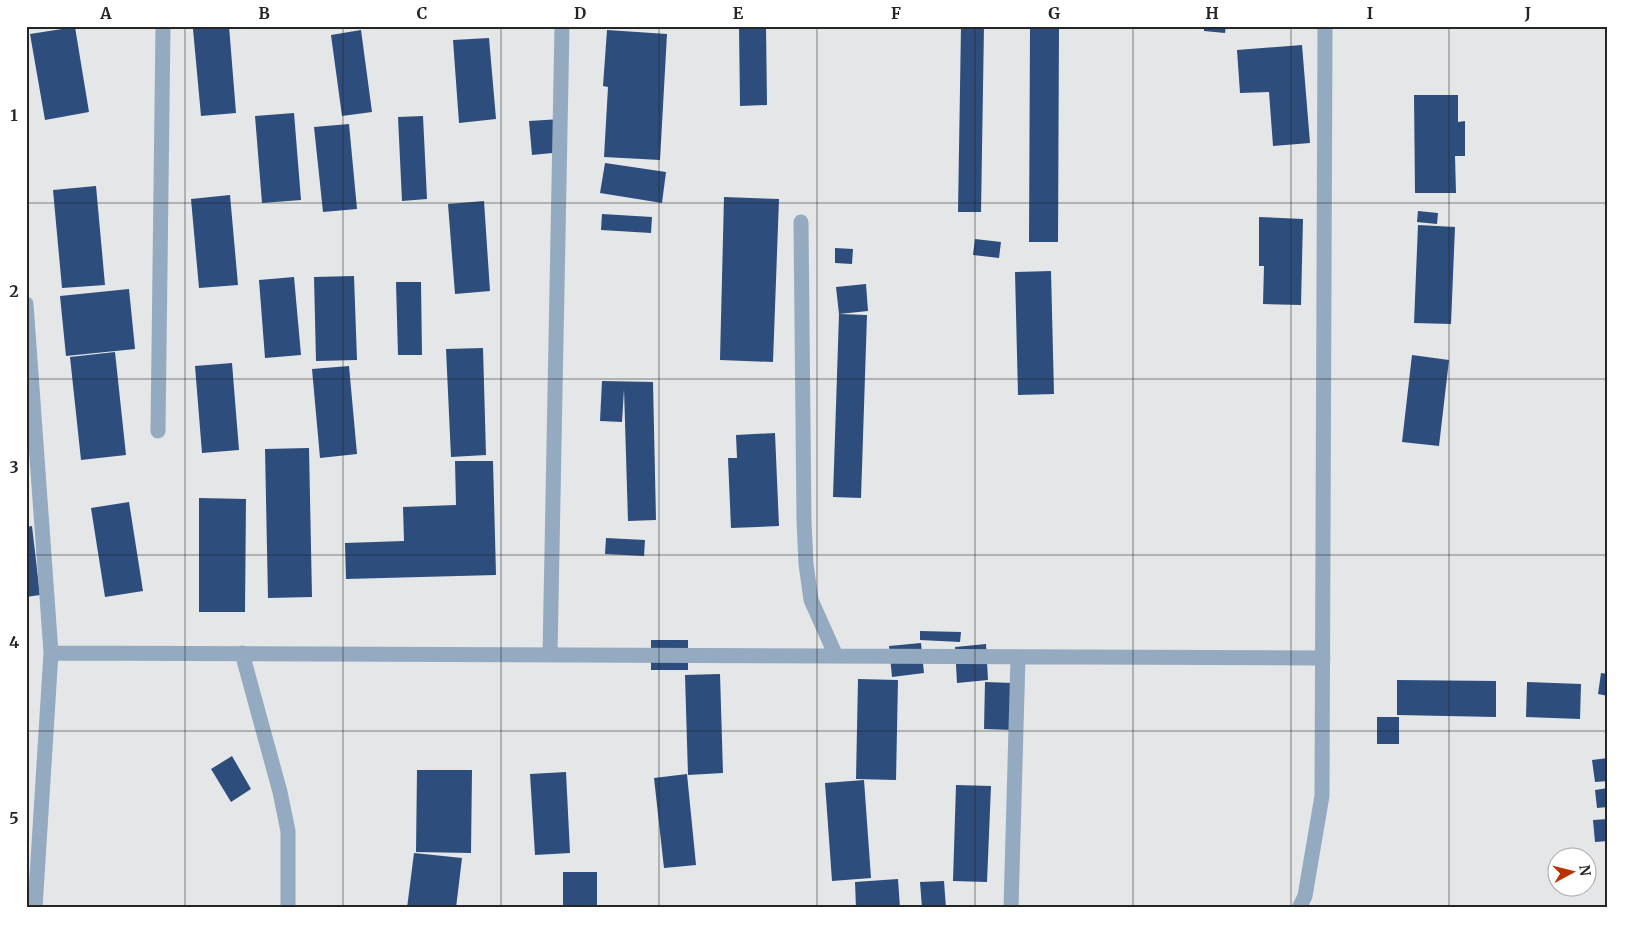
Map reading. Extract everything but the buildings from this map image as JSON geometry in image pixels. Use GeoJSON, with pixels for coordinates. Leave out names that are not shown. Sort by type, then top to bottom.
{"type":"FeatureCollection","features":[{"type":"Feature","properties":{"kind":"street"},"geometry":{"type":"LineString","coordinates":[[158,431],[163,26]]}},
{"type":"Feature","properties":{"kind":"street"},"geometry":{"type":"LineString","coordinates":[[550,655],[562,26]]}},
{"type":"Feature","properties":{"kind":"street"},"geometry":{"type":"LineString","coordinates":[[1299,908],[1305,896],[1322,796],[1325,26]]}},
{"type":"Feature","properties":{"kind":"street"},"geometry":{"type":"LineString","coordinates":[[801,222],[806,564],[811,600],[836,656]]}},
{"type":"Feature","properties":{"kind":"street"},"geometry":{"type":"LineString","coordinates":[[26,304],[51,653],[35,908]]}},
{"type":"Feature","properties":{"kind":"street"},"geometry":{"type":"LineString","coordinates":[[51,653],[1323,658]]}},
{"type":"Feature","properties":{"kind":"street"},"geometry":{"type":"LineString","coordinates":[[242,653],[280,792],[288,830],[288,908]]}},
{"type":"Feature","properties":{"kind":"street"},"geometry":{"type":"LineString","coordinates":[[1011,908],[1018,657]]}}]}
